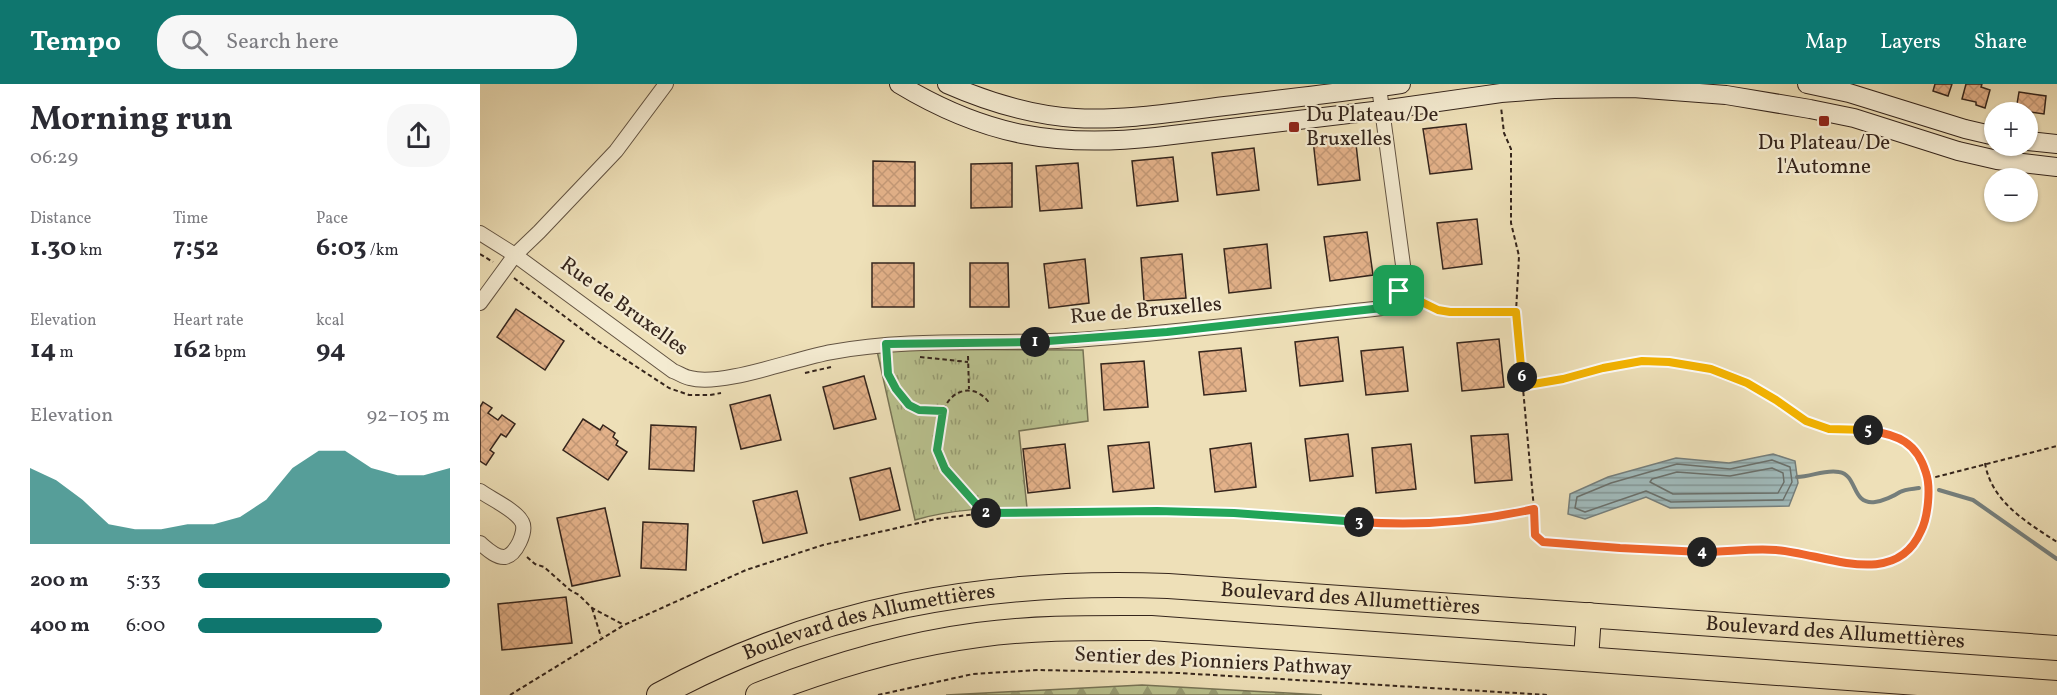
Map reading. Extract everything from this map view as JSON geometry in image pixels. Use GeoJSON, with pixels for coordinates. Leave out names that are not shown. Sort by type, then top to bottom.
{"type":"FeatureCollection","features":[{"type":"Feature","properties":{"kind":"highway","name":"Boulevard des Allumettières"},"geometry":{"type":"LineString","coordinates":[[659,695],[741,655],[821,627],[874,612],[936,599],[1022,587],[1076,584],[1168,586],[2057,648]]}},
{"type":"Feature","properties":{"kind":"highway"},"geometry":{"type":"LineString","coordinates":[[1586,659],[1589,615]]}},
{"type":"Feature","properties":{"kind":"highway","name":"Boulevard des Allumettières"},"geometry":{"type":"LineString","coordinates":[[758,695],[830,669],[912,646],[978,635],[1052,629],[1151,628],[2057,693]]}},
{"type":"Feature","properties":{"kind":"main road"},"geometry":{"type":"LineString","coordinates":[[899,84],[937,105],[983,124],[1028,136],[1065,141],[1129,140],[1382,110],[1501,93],[1589,86],[1700,92],[1854,118],[1967,154],[2019,163],[2057,166]]}},
{"type":"Feature","properties":{"kind":"main road"},"geometry":{"type":"LineString","coordinates":[[947,84],[985,99],[1029,112],[1064,117],[1097,118],[1185,110],[1401,84]]}},
{"type":"Feature","properties":{"kind":"main road"},"geometry":{"type":"LineString","coordinates":[[1810,109],[1811,85],[1858,96],[1984,133]]}},
{"type":"Feature","properties":{"kind":"main road"},"geometry":{"type":"LineString","coordinates":[[2038,142],[2057,144]]}},
{"type":"Feature","properties":{"kind":"street"},"geometry":{"type":"LineString","coordinates":[[480,303],[515,255],[605,164],[666,84]]}},
{"type":"Feature","properties":{"kind":"street"},"geometry":{"type":"LineString","coordinates":[[1379,87],[1403,265],[1403,280],[1399,291]]}},
{"type":"Feature","properties":{"kind":"street","name":"Rue de Bruxelles"},"geometry":{"type":"LineString","coordinates":[[480,232],[674,371],[698,380],[729,377],[829,352],[888,352],[1167,332],[1382,308],[1392,301],[1399,291]]}},
{"type":"Feature","properties":{"kind":"street"},"geometry":{"type":"LineString","coordinates":[[480,491],[518,516],[524,529],[523,536],[511,554],[506,557],[500,556],[480,543]]}},
{"type":"Feature","properties":{"kind":"path"},"geometry":{"type":"LineString","coordinates":[[1502,101],[1501,115],[1504,133],[1511,149],[1511,223],[1519,256],[1516,312],[1522,386],[1534,509],[1535,535],[1543,542],[1553,544],[1704,552],[1775,550],[1806,553],[1836,562],[1858,565],[1883,563],[1900,558],[1916,544],[1924,524],[1928,502],[1928,479],[1922,459],[1912,446],[1896,436],[1869,430],[1829,429],[1806,421],[1747,383],[1711,369],[1669,362],[1642,361],[1522,386]]}},
{"type":"Feature","properties":{"kind":"path"},"geometry":{"type":"LineString","coordinates":[[480,254],[597,340],[669,388],[689,395],[710,395],[730,390]]}},
{"type":"Feature","properties":{"kind":"path"},"geometry":{"type":"LineString","coordinates":[[1399,291],[1438,310],[1516,312]]}},
{"type":"Feature","properties":{"kind":"path"},"geometry":{"type":"LineString","coordinates":[[888,352],[888,374],[909,405],[919,410],[943,411]]}},
{"type":"Feature","properties":{"kind":"path"},"geometry":{"type":"LineString","coordinates":[[969,352],[969,389]]}},
{"type":"Feature","properties":{"kind":"path"},"geometry":{"type":"LineString","coordinates":[[913,357],[968,362]]}},
{"type":"Feature","properties":{"kind":"path"},"geometry":{"type":"LineString","coordinates":[[805,373],[840,365]]}},
{"type":"Feature","properties":{"kind":"path"},"geometry":{"type":"LineString","coordinates":[[984,513],[945,469],[937,450],[943,411],[951,398],[969,389],[980,392],[990,404]]}},
{"type":"Feature","properties":{"kind":"path"},"geometry":{"type":"LineString","coordinates":[[1928,479],[2057,446]]}},
{"type":"Feature","properties":{"kind":"path"},"geometry":{"type":"LineString","coordinates":[[1985,463],[1988,479],[2001,500],[2028,523],[2057,542]]}},
{"type":"Feature","properties":{"kind":"path"},"geometry":{"type":"LineString","coordinates":[[510,695],[601,637],[746,570],[823,545],[936,519],[984,513],[1157,511],[1419,524],[1534,509]]}},
{"type":"Feature","properties":{"kind":"path"},"geometry":{"type":"LineString","coordinates":[[523,553],[579,595],[592,608],[624,625]]}},
{"type":"Feature","properties":{"kind":"path"},"geometry":{"type":"LineString","coordinates":[[592,608],[601,637]]}},
{"type":"Feature","properties":{"kind":"path","name":"Sentier des Pionniers Pathway"},"geometry":{"type":"LineString","coordinates":[[878,695],[973,674],[1038,670],[1179,673],[1549,695]]}},
{"type":"Feature","properties":{"kind":"green space"},"geometry":{"type":"Polygon","coordinates":[[[891,349],[1083,350],[1088,421],[1019,431],[1027,508],[970,510],[943,513],[915,520],[877,351],[891,349]]]}},
{"type":"Feature","properties":{"kind":"green space"},"geometry":{"type":"Polygon","coordinates":[[[1142,685],[1322,695],[946,695],[1142,685]]]}},
{"type":"Feature","properties":{"kind":"water"},"geometry":{"type":"Polygon","coordinates":[[[1773,454],[1795,461],[1798,483],[1789,506],[1670,508],[1646,497],[1585,519],[1568,514],[1570,494],[1608,477],[1676,458],[1729,463],[1773,454]]]}},
{"type":"Feature","properties":{"kind":"building"},"geometry":{"type":"Polygon","coordinates":[[[1935,84],[1952,84],[1948,96],[1933,91],[1935,84]]]}},
{"type":"Feature","properties":{"kind":"building"},"geometry":{"type":"Polygon","coordinates":[[[1966,84],[1982,84],[1981,87],[1990,90],[1987,102],[1984,102],[1984,108],[1976,105],[1976,102],[1962,99],[1966,84]]]}},
{"type":"Feature","properties":{"kind":"building"},"geometry":{"type":"Polygon","coordinates":[[[2019,92],[2046,96],[2044,114],[2038,113],[2038,102],[2017,102],[2019,92]]]}},
{"type":"Feature","properties":{"kind":"building"},"geometry":{"type":"Polygon","coordinates":[[[1466,124],[1472,169],[1430,174],[1423,129],[1466,124]]]}},
{"type":"Feature","properties":{"kind":"building"},"geometry":{"type":"Polygon","coordinates":[[[1355,135],[1360,180],[1318,185],[1313,140],[1355,135]]]}},
{"type":"Feature","properties":{"kind":"building"},"geometry":{"type":"Polygon","coordinates":[[[1254,148],[1259,190],[1217,195],[1212,153],[1254,148]]]}},
{"type":"Feature","properties":{"kind":"building"},"geometry":{"type":"Polygon","coordinates":[[[1173,157],[1178,201],[1137,206],[1132,161],[1173,157]]]}},
{"type":"Feature","properties":{"kind":"building"},"geometry":{"type":"Polygon","coordinates":[[[873,161],[915,162],[915,206],[873,206],[873,161]]]}},
{"type":"Feature","properties":{"kind":"building"},"geometry":{"type":"Polygon","coordinates":[[[1012,163],[1012,207],[971,208],[971,164],[1012,163]]]}},
{"type":"Feature","properties":{"kind":"building"},"geometry":{"type":"Polygon","coordinates":[[[1078,163],[1082,208],[1040,211],[1036,166],[1078,163]]]}},
{"type":"Feature","properties":{"kind":"building"},"geometry":{"type":"Polygon","coordinates":[[[1477,219],[1482,264],[1443,269],[1437,223],[1477,219]]]}},
{"type":"Feature","properties":{"kind":"building"},"geometry":{"type":"Polygon","coordinates":[[[1367,232],[1373,275],[1330,281],[1324,237],[1367,232]]]}},
{"type":"Feature","properties":{"kind":"building"},"geometry":{"type":"Polygon","coordinates":[[[1267,244],[1271,288],[1229,293],[1224,249],[1267,244]]]}},
{"type":"Feature","properties":{"kind":"building"},"geometry":{"type":"Polygon","coordinates":[[[1182,254],[1186,298],[1144,301],[1141,258],[1182,254]]]}},
{"type":"Feature","properties":{"kind":"building"},"geometry":{"type":"Polygon","coordinates":[[[1085,259],[1089,303],[1049,308],[1044,264],[1085,259]]]}},
{"type":"Feature","properties":{"kind":"building"},"geometry":{"type":"Polygon","coordinates":[[[872,263],[914,263],[914,307],[872,307],[872,263]]]}},
{"type":"Feature","properties":{"kind":"building"},"geometry":{"type":"Polygon","coordinates":[[[970,263],[1008,263],[1009,307],[970,307],[970,263]]]}},
{"type":"Feature","properties":{"kind":"building"},"geometry":{"type":"Polygon","coordinates":[[[516,309],[564,341],[545,370],[497,337],[516,309]]]}},
{"type":"Feature","properties":{"kind":"building"},"geometry":{"type":"Polygon","coordinates":[[[1338,337],[1343,381],[1300,386],[1295,342],[1338,337]]]}},
{"type":"Feature","properties":{"kind":"building"},"geometry":{"type":"Polygon","coordinates":[[[1499,339],[1504,387],[1462,391],[1457,343],[1499,339]]]}},
{"type":"Feature","properties":{"kind":"building"},"geometry":{"type":"Polygon","coordinates":[[[1403,347],[1408,391],[1366,395],[1361,351],[1403,347]]]}},
{"type":"Feature","properties":{"kind":"building"},"geometry":{"type":"Polygon","coordinates":[[[1241,348],[1246,391],[1204,395],[1199,352],[1241,348]]]}},
{"type":"Feature","properties":{"kind":"building"},"geometry":{"type":"Polygon","coordinates":[[[1144,361],[1148,407],[1104,410],[1101,364],[1144,361]]]}},
{"type":"Feature","properties":{"kind":"building"},"geometry":{"type":"Polygon","coordinates":[[[864,376],[876,419],[834,429],[823,387],[864,376]]]}},
{"type":"Feature","properties":{"kind":"building"},"geometry":{"type":"Polygon","coordinates":[[[770,395],[781,440],[741,449],[730,405],[770,395]]]}},
{"type":"Feature","properties":{"kind":"building"},"geometry":{"type":"Polygon","coordinates":[[[483,402],[492,408],[488,413],[498,420],[502,415],[515,424],[506,437],[501,434],[490,450],[494,453],[486,465],[480,461],[480,407],[483,402]]]}},
{"type":"Feature","properties":{"kind":"building"},"geometry":{"type":"Polygon","coordinates":[[[583,419],[600,430],[603,425],[615,433],[613,437],[618,441],[616,445],[627,452],[608,480],[563,450],[583,419]]]}},
{"type":"Feature","properties":{"kind":"building"},"geometry":{"type":"Polygon","coordinates":[[[651,425],[696,427],[694,471],[649,469],[651,425]]]}},
{"type":"Feature","properties":{"kind":"building"},"geometry":{"type":"Polygon","coordinates":[[[1348,434],[1353,476],[1310,481],[1305,439],[1348,434]]]}},
{"type":"Feature","properties":{"kind":"building"},"geometry":{"type":"Polygon","coordinates":[[[1508,434],[1512,480],[1475,483],[1471,436],[1508,434]]]}},
{"type":"Feature","properties":{"kind":"building"},"geometry":{"type":"Polygon","coordinates":[[[1149,442],[1154,488],[1113,492],[1108,446],[1149,442]]]}},
{"type":"Feature","properties":{"kind":"building"},"geometry":{"type":"Polygon","coordinates":[[[1251,443],[1256,487],[1215,492],[1210,449],[1251,443]]]}},
{"type":"Feature","properties":{"kind":"building"},"geometry":{"type":"Polygon","coordinates":[[[1065,444],[1070,488],[1028,493],[1023,449],[1065,444]]]}},
{"type":"Feature","properties":{"kind":"building"},"geometry":{"type":"Polygon","coordinates":[[[1411,444],[1416,489],[1376,493],[1372,448],[1411,444]]]}},
{"type":"Feature","properties":{"kind":"building"},"geometry":{"type":"Polygon","coordinates":[[[890,468],[900,510],[860,520],[850,478],[890,468]]]}},
{"type":"Feature","properties":{"kind":"building"},"geometry":{"type":"Polygon","coordinates":[[[797,491],[807,533],[763,543],[753,501],[797,491]]]}},
{"type":"Feature","properties":{"kind":"building"},"geometry":{"type":"Polygon","coordinates":[[[605,508],[620,576],[572,586],[557,518],[605,508]]]}},
{"type":"Feature","properties":{"kind":"building"},"geometry":{"type":"Polygon","coordinates":[[[643,522],[688,524],[686,570],[641,568],[643,522]]]}},
{"type":"Feature","properties":{"kind":"building"},"geometry":{"type":"Polygon","coordinates":[[[566,597],[572,643],[502,650],[498,604],[566,597]]]}},
{"type":"Feature","properties":{"kind":"waterway"},"geometry":{"type":"LineString","coordinates":[[1797,477],[1828,472],[1845,474],[1858,495],[1867,502],[1881,501],[1904,490],[1919,488]]}},
{"type":"Feature","properties":{"kind":"waterway"},"geometry":{"type":"LineString","coordinates":[[1939,490],[1973,500],[2057,559]]}},
{"type":"Feature","properties":{"kind":"place","name":"Du Plateau/De l'Automne"},"geometry":{"type":"Point","coordinates":[1824,121]}},
{"type":"Feature","properties":{"kind":"place","name":"Du Plateau/De Bruxelles"},"geometry":{"type":"Point","coordinates":[1294,127]}},
{"type":"Feature","properties":{"kind":"route"},"geometry":{"type":"LineString","coordinates":[[1399,291],[1438,310],[1516,312],[1522,386],[1642,361],[1669,362],[1711,369],[1747,383],[1806,421],[1829,429],[1869,430],[1896,436],[1912,446],[1922,459],[1928,479],[1928,502],[1924,524],[1916,544],[1900,558],[1883,563],[1858,565],[1836,562],[1806,553],[1775,550],[1704,552],[1553,544],[1543,542],[1535,535],[1534,509],[1419,524],[1234,513],[1157,511],[984,513],[945,469],[937,450],[943,411],[919,410],[909,405],[888,374],[886,344],[1010,343],[1167,332],[1382,308],[1392,301],[1399,291]]}}]}
